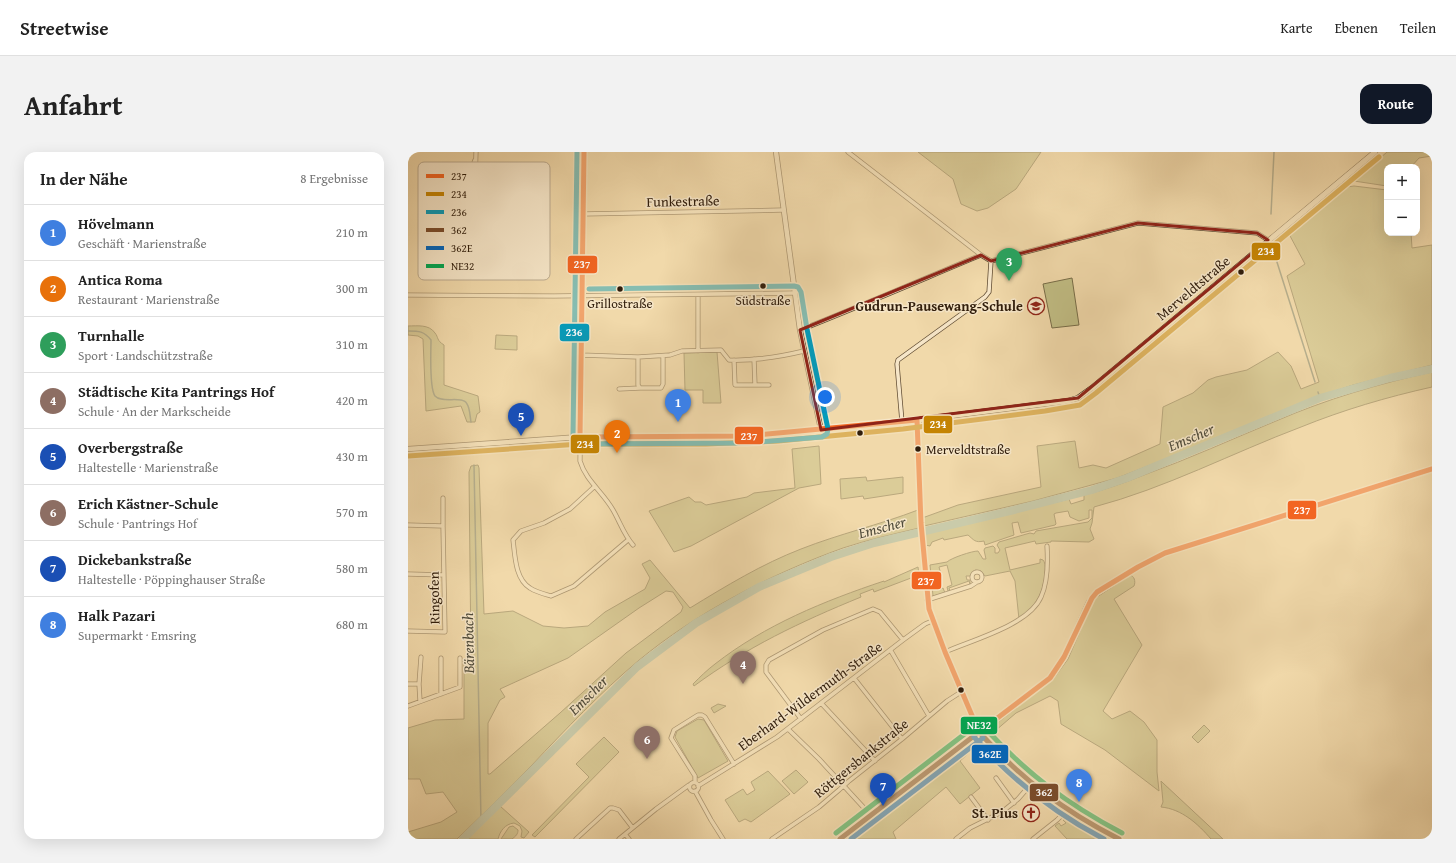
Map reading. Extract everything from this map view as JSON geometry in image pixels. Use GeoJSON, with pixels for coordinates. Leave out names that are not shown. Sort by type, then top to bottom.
{"type":"FeatureCollection","features":[{"type":"Feature","properties":{"kind":"main road","name":"Merveldtstraße"},"geometry":{"type":"LineString","coordinates":[[917,420],[1052,403],[1078,398],[1092,388],[1375,152]]}},
{"type":"Feature","properties":{"kind":"main road"},"geometry":{"type":"LineString","coordinates":[[917,420],[921,531],[927,600],[932,621],[979,732]]}},
{"type":"Feature","properties":{"kind":"main road"},"geometry":{"type":"LineString","coordinates":[[840,839],[1050,678],[1064,657],[1089,602],[1097,592],[1165,553],[1432,469]]}},
{"type":"Feature","properties":{"kind":"street"},"geometry":{"type":"LineString","coordinates":[[475,160],[476,152]]}},
{"type":"Feature","properties":{"kind":"street"},"geometry":{"type":"LineString","coordinates":[[584,152],[580,461],[582,468],[594,487],[612,508],[628,540],[633,545]]}},
{"type":"Feature","properties":{"kind":"street"},"geometry":{"type":"LineString","coordinates":[[776,152],[794,293],[804,351],[821,430]]}},
{"type":"Feature","properties":{"kind":"street"},"geometry":{"type":"LineString","coordinates":[[848,152],[981,255],[991,261],[1138,223],[1257,233],[1268,240]]}},
{"type":"Feature","properties":{"kind":"street","name":"Funkestraße"},"geometry":{"type":"LineString","coordinates":[[583,214],[783,210]]}},
{"type":"Feature","properties":{"kind":"street"},"geometry":{"type":"LineString","coordinates":[[800,330],[888,295],[910,284],[981,255]]}},
{"type":"Feature","properties":{"kind":"street"},"geometry":{"type":"LineString","coordinates":[[902,422],[897,364],[898,360],[985,297],[989,292],[991,261]]}},
{"type":"Feature","properties":{"kind":"street"},"geometry":{"type":"LineString","coordinates":[[408,295],[582,296],[794,293]]}},
{"type":"Feature","properties":{"kind":"street"},"geometry":{"type":"LineString","coordinates":[[698,295],[698,351]]}},
{"type":"Feature","properties":{"kind":"street"},"geometry":{"type":"LineString","coordinates":[[581,355],[638,357],[663,356],[682,351],[721,350],[729,360],[754,360],[804,351]]}},
{"type":"Feature","properties":{"kind":"street"},"geometry":{"type":"LineString","coordinates":[[619,389],[661,388],[663,384],[663,356]]}},
{"type":"Feature","properties":{"kind":"street"},"geometry":{"type":"LineString","coordinates":[[638,357],[638,385],[640,388]]}},
{"type":"Feature","properties":{"kind":"street"},"geometry":{"type":"LineString","coordinates":[[734,360],[735,385],[769,384]]}},
{"type":"Feature","properties":{"kind":"street"},"geometry":{"type":"LineString","coordinates":[[754,360],[755,385]]}},
{"type":"Feature","properties":{"kind":"street"},"geometry":{"type":"LineString","coordinates":[[408,449],[580,437],[747,436],[917,420]]}},
{"type":"Feature","properties":{"kind":"street"},"geometry":{"type":"LineString","coordinates":[[594,487],[570,509],[544,523],[521,531],[513,540],[519,574],[524,582],[530,588],[551,596],[574,586],[628,540]]}},
{"type":"Feature","properties":{"kind":"street","name":"Ringofen"},"geometry":{"type":"LineString","coordinates":[[408,631],[445,632],[443,498]]}},
{"type":"Feature","properties":{"kind":"street"},"geometry":{"type":"LineString","coordinates":[[408,526],[443,526]]}},
{"type":"Feature","properties":{"kind":"street"},"geometry":{"type":"LineString","coordinates":[[945,652],[1019,621],[1033,610],[1041,597],[1045,584],[1047,546]]}},
{"type":"Feature","properties":{"kind":"street"},"geometry":{"type":"LineString","coordinates":[[408,574],[444,575]]}},
{"type":"Feature","properties":{"kind":"street"},"geometry":{"type":"LineString","coordinates":[[927,600],[971,586],[977,582]]}},
{"type":"Feature","properties":{"kind":"street"},"geometry":{"type":"LineString","coordinates":[[801,719],[766,672],[766,665],[769,660],[823,630],[870,609],[875,609],[880,612],[903,640]]}},
{"type":"Feature","properties":{"kind":"street","name":"Eberhard-Wildermuth-Straße"},"geometry":{"type":"LineString","coordinates":[[698,786],[788,729],[891,651],[903,640],[925,624],[932,621]]}},
{"type":"Feature","properties":{"kind":"street"},"geometry":{"type":"LineString","coordinates":[[891,651],[929,716]]}},
{"type":"Feature","properties":{"kind":"street"},"geometry":{"type":"LineString","coordinates":[[420,657],[420,701]]}},
{"type":"Feature","properties":{"kind":"street"},"geometry":{"type":"LineString","coordinates":[[441,658],[441,694]]}},
{"type":"Feature","properties":{"kind":"street"},"geometry":{"type":"LineString","coordinates":[[408,706],[460,687],[460,658]]}},
{"type":"Feature","properties":{"kind":"street"},"geometry":{"type":"LineString","coordinates":[[854,678],[902,739]]}},
{"type":"Feature","properties":{"kind":"street"},"geometry":{"type":"LineString","coordinates":[[408,684],[419,684]]}},
{"type":"Feature","properties":{"kind":"street","name":"Röttgersbankstraße"},"geometry":{"type":"LineString","coordinates":[[772,839],[819,807],[947,701],[961,692]]}},
{"type":"Feature","properties":{"kind":"street"},"geometry":{"type":"LineString","coordinates":[[821,703],[875,761]]}},
{"type":"Feature","properties":{"kind":"street"},"geometry":{"type":"LineString","coordinates":[[695,791],[698,789],[698,786],[695,782],[695,776],[671,738],[674,730],[698,715],[702,715],[705,717],[734,764]]}},
{"type":"Feature","properties":{"kind":"street"},"geometry":{"type":"LineString","coordinates":[[788,729],[844,785],[865,809]]}},
{"type":"Feature","properties":{"kind":"street"},"geometry":{"type":"LineString","coordinates":[[979,732],[1004,759],[1031,784],[1067,810],[1119,839]]}},
{"type":"Feature","properties":{"kind":"street"},"geometry":{"type":"LineString","coordinates":[[996,778],[1014,803]]}},
{"type":"Feature","properties":{"kind":"street"},"geometry":{"type":"LineString","coordinates":[[619,839],[692,782],[695,782]]}},
{"type":"Feature","properties":{"kind":"street"},"geometry":{"type":"LineString","coordinates":[[956,839],[974,826],[997,816],[1014,803],[1031,784]]}},
{"type":"Feature","properties":{"kind":"street"},"geometry":{"type":"LineString","coordinates":[[689,785],[690,790],[695,791],[723,839]]}},
{"type":"Feature","properties":{"kind":"street"},"geometry":{"type":"LineString","coordinates":[[971,797],[988,820]]}},
{"type":"Feature","properties":{"kind":"street"},"geometry":{"type":"LineString","coordinates":[[576,839],[610,808],[619,810],[632,828]]}},
{"type":"Feature","properties":{"kind":"street"},"geometry":{"type":"LineString","coordinates":[[1033,839],[1067,810]]}},
{"type":"Feature","properties":{"kind":"street"},"geometry":{"type":"LineString","coordinates":[[625,834],[629,839]]}},
{"type":"Feature","properties":{"kind":"highlighted area"},"geometry":{"type":"Polygon","coordinates":[[[1138,223],[1257,233],[1268,240],[1078,398],[821,430],[800,330],[981,255],[991,261],[1138,223]]]}},
{"type":"Feature","properties":{"kind":"shaded area"},"geometry":{"type":"Polygon","coordinates":[[[918,152],[1041,152],[1016,189],[988,208],[977,211],[961,204],[953,179],[918,152]]]}},
{"type":"Feature","properties":{"kind":"shaded area"},"geometry":{"type":"Polygon","coordinates":[[[1387,152],[1432,152],[1432,156],[1419,158],[1414,164],[1384,164],[1384,186],[1354,181],[1387,152]]]}},
{"type":"Feature","properties":{"kind":"shaded area"},"geometry":{"type":"Polygon","coordinates":[[[1354,186],[1384,190],[1384,236],[1411,236],[1412,248],[1432,245],[1432,365],[1353,385],[1317,397],[1197,447],[1117,478],[1033,501],[924,526],[923,517],[958,505],[1041,487],[1037,446],[1075,441],[1079,468],[1093,465],[1106,468],[1160,444],[1163,407],[1193,393],[1208,380],[1247,370],[1278,352],[1291,366],[1301,389],[1319,382],[1287,276],[1305,264],[1289,234],[1347,187],[1354,186]]]}},
{"type":"Feature","properties":{"kind":"shaded area"},"geometry":{"type":"Polygon","coordinates":[[[1072,278],[1079,325],[1052,328],[1043,284],[1072,278]]]}},
{"type":"Feature","properties":{"kind":"shaded area"},"geometry":{"type":"Polygon","coordinates":[[[408,326],[423,326],[430,328],[444,345],[444,385],[478,396],[480,412],[477,414],[475,422],[467,422],[461,406],[426,411],[423,339],[418,336],[408,335],[408,326]]]}},
{"type":"Feature","properties":{"kind":"shaded area"},"geometry":{"type":"Polygon","coordinates":[[[496,335],[517,336],[517,350],[495,349],[496,335]]]}},
{"type":"Feature","properties":{"kind":"shaded area"},"geometry":{"type":"Polygon","coordinates":[[[717,352],[721,403],[703,403],[703,390],[685,390],[684,353],[717,352]]]}},
{"type":"Feature","properties":{"kind":"shaded area"},"geometry":{"type":"Polygon","coordinates":[[[1432,372],[1432,387],[1398,395],[1333,415],[1275,437],[1173,480],[1094,507],[1092,523],[1090,529],[1094,539],[1089,542],[1051,541],[1036,544],[1035,541],[1005,548],[1010,570],[1040,563],[1040,559],[1043,560],[1045,564],[1041,593],[1030,609],[1019,619],[1015,581],[1010,571],[985,576],[981,571],[975,570],[970,576],[966,576],[967,580],[970,580],[970,584],[969,581],[949,588],[950,591],[948,591],[947,587],[952,585],[947,565],[939,567],[940,571],[935,574],[935,587],[937,590],[943,588],[945,593],[933,596],[930,565],[947,562],[975,551],[978,551],[983,559],[986,559],[985,548],[993,546],[995,548],[995,553],[998,553],[1000,550],[997,545],[999,542],[1030,533],[1034,534],[1036,531],[1088,522],[1092,518],[1092,510],[1089,510],[1089,518],[1079,521],[1070,517],[1068,511],[1056,513],[1054,514],[1055,525],[1021,533],[1018,522],[1012,523],[1014,535],[985,545],[984,541],[981,542],[973,540],[968,535],[944,540],[943,538],[932,542],[930,546],[925,545],[924,534],[1069,499],[1071,504],[1084,500],[1084,495],[1161,469],[1314,406],[1372,387],[1432,372]]]}},
{"type":"Feature","properties":{"kind":"shaded area"},"geometry":{"type":"Polygon","coordinates":[[[819,446],[821,484],[799,488],[691,546],[674,552],[649,511],[689,497],[695,502],[701,502],[706,505],[747,497],[754,493],[795,488],[792,449],[819,446]]]}},
{"type":"Feature","properties":{"kind":"shaded area"},"geometry":{"type":"Polygon","coordinates":[[[478,465],[479,468],[484,614],[513,611],[543,626],[564,628],[588,626],[605,612],[645,589],[650,578],[642,564],[650,560],[690,608],[758,568],[815,544],[918,510],[919,528],[852,545],[816,558],[762,582],[685,626],[638,661],[610,686],[514,784],[457,839],[408,839],[408,832],[441,822],[457,812],[443,792],[426,794],[420,779],[408,779],[408,728],[435,720],[464,719],[464,659],[471,659],[469,472],[471,466],[478,465]],[[666,591],[639,608],[568,658],[500,689],[505,697],[500,700],[488,723],[488,774],[490,774],[560,713],[626,653],[681,612],[683,607],[673,592],[666,591]]]}},
{"type":"Feature","properties":{"kind":"shaded area"},"geometry":{"type":"Polygon","coordinates":[[[866,477],[867,481],[903,477],[903,493],[864,499],[863,496],[841,499],[840,479],[866,477]]]}},
{"type":"Feature","properties":{"kind":"shaded area"},"geometry":{"type":"Polygon","coordinates":[[[918,567],[919,575],[874,592],[873,589],[860,594],[861,597],[774,636],[734,659],[694,686],[693,684],[706,671],[754,637],[817,606],[884,582],[918,567]]]}},
{"type":"Feature","properties":{"kind":"shaded area"},"geometry":{"type":"Polygon","coordinates":[[[1130,575],[1133,576],[1135,582],[1134,586],[1114,599],[1142,645],[1103,711],[1112,719],[1130,711],[1144,722],[1157,740],[1157,772],[1159,791],[1105,750],[1061,724],[1058,701],[1050,696],[1016,713],[995,731],[991,728],[1050,681],[1052,681],[1068,659],[1094,599],[1130,575]]]}},
{"type":"Feature","properties":{"kind":"shaded area"},"geometry":{"type":"Polygon","coordinates":[[[718,704],[726,706],[714,713],[711,708],[718,704]]]}},
{"type":"Feature","properties":{"kind":"shaded area"},"geometry":{"type":"Polygon","coordinates":[[[698,719],[704,720],[728,761],[698,778],[675,737],[677,731],[698,719]]]}},
{"type":"Feature","properties":{"kind":"shaded area"},"geometry":{"type":"Polygon","coordinates":[[[1204,725],[1210,731],[1198,743],[1192,737],[1204,725]]]}},
{"type":"Feature","properties":{"kind":"shaded area"},"geometry":{"type":"Polygon","coordinates":[[[604,737],[619,752],[535,837],[532,835],[589,777],[576,764],[604,737]]]}},
{"type":"Feature","properties":{"kind":"shaded area"},"geometry":{"type":"Polygon","coordinates":[[[969,744],[972,750],[960,761],[980,788],[960,804],[946,787],[893,832],[896,839],[845,839],[869,821],[874,821],[892,807],[891,806],[898,799],[969,744]]]}},
{"type":"Feature","properties":{"kind":"shaded area"},"geometry":{"type":"Polygon","coordinates":[[[796,770],[808,782],[794,794],[782,781],[796,770]]]}},
{"type":"Feature","properties":{"kind":"shaded area"},"geometry":{"type":"Polygon","coordinates":[[[768,771],[790,794],[751,822],[745,819],[739,822],[725,800],[743,789],[747,795],[755,790],[751,782],[768,771]]]}},
{"type":"Feature","properties":{"kind":"shaded area"},"geometry":{"type":"Polygon","coordinates":[[[1161,781],[1223,839],[1211,839],[1201,828],[1183,814],[1169,808],[1161,807],[1163,802],[1161,781]]]}},
{"type":"Feature","properties":{"kind":"shaded area"},"geometry":{"type":"Polygon","coordinates":[[[500,806],[529,832],[524,838],[521,837],[522,831],[520,826],[514,823],[503,828],[498,839],[467,839],[500,806]]]}},
{"type":"Feature","properties":{"kind":"shaded area"},"geometry":{"type":"Polygon","coordinates":[[[1066,818],[1106,839],[1067,839],[1055,826],[1059,823],[1061,826],[1066,823],[1063,820],[1066,818]]]}},
{"type":"Feature","properties":{"kind":"shaded area"},"geometry":{"type":"Polygon","coordinates":[[[513,826],[518,830],[516,836],[512,839],[501,839],[509,827],[513,826]]]}},
{"type":"Feature","properties":{"kind":"waterway"},"geometry":{"type":"LineString","coordinates":[[1271,214],[1274,152]]}},
{"type":"Feature","properties":{"kind":"waterway"},"geometry":{"type":"LineString","coordinates":[[1276,259],[1315,382]]}},
{"type":"Feature","properties":{"kind":"waterway","name":"Bärenbach"},"geometry":{"type":"LineString","coordinates":[[408,331],[421,332],[431,340],[431,378],[435,396],[442,399],[465,401],[469,408],[471,422]]}},
{"type":"Feature","properties":{"kind":"waterway","name":"Emscher"},"geometry":{"type":"LineString","coordinates":[[463,839],[637,667],[696,623],[759,587],[831,557],[874,543],[1092,490],[1127,478],[1320,398],[1390,378],[1432,369]]}},
{"type":"Feature","properties":{"kind":"waterway","name":"Emscher"},"geometry":{"type":"LineString","coordinates":[[1318,392],[1320,398]]}},
{"type":"Feature","properties":{"kind":"waterway","name":"Bärenbach"},"geometry":{"type":"LineString","coordinates":[[474,465],[481,821]]}},
{"type":"Feature","properties":{"kind":"transit line","name":"236"},"geometry":{"type":"LineString","coordinates":[[577,152],[573,437],[575,441],[580,444],[747,443],[822,437],[827,434],[828,429],[807,329],[801,292],[798,287],[589,289]]}},
{"type":"Feature","properties":{"kind":"transit line","name":"237"},"geometry":{"type":"LineString","coordinates":[[580,437],[584,152]]}},
{"type":"Feature","properties":{"kind":"transit line","name":"234"},"geometry":{"type":"LineString","coordinates":[[408,456],[580,444],[706,444],[778,441],[903,429],[1045,411],[1080,405],[1379,157]]}},
{"type":"Feature","properties":{"kind":"transit line","name":"237"},"geometry":{"type":"LineString","coordinates":[[917,420],[921,523],[929,609],[945,652],[979,732]]}},
{"type":"Feature","properties":{"kind":"transit line","name":"237"},"geometry":{"type":"LineString","coordinates":[[580,437],[747,436],[917,420]]}},
{"type":"Feature","properties":{"kind":"transit line","name":"237"},"geometry":{"type":"LineString","coordinates":[[979,732],[1050,678],[1064,657],[1092,598],[1097,592],[1138,567],[1165,553],[1432,469]]}},
{"type":"Feature","properties":{"kind":"transit line","name":"NE32"},"geometry":{"type":"LineString","coordinates":[[836,833],[975,726],[979,725],[984,727],[1000,744],[1032,773],[1065,799],[1122,833]]}},
{"type":"Feature","properties":{"kind":"transit line","name":"362"},"geometry":{"type":"LineString","coordinates":[[979,732],[1010,764],[1061,805],[1119,839]]}},
{"type":"Feature","properties":{"kind":"transit line","name":"362"},"geometry":{"type":"LineString","coordinates":[[840,839],[979,732]]}},
{"type":"Feature","properties":{"kind":"transit line","name":"362E"},"geometry":{"type":"LineString","coordinates":[[974,737],[1003,767],[1034,794],[1068,818],[1104,839]]}},
{"type":"Feature","properties":{"kind":"transit line","name":"362E"},"geometry":{"type":"LineString","coordinates":[[851,839],[983,738]]}},
{"type":"Feature","properties":{"kind":"place","name":"Turnhalle"},"geometry":{"type":"Point","coordinates":[1009,281]}},
{"type":"Feature","properties":{"kind":"place","name":"Südstraße"},"geometry":{"type":"Point","coordinates":[763,286]}},
{"type":"Feature","properties":{"kind":"place","name":"Grillostraße"},"geometry":{"type":"Point","coordinates":[620,289]}},
{"type":"Feature","properties":{"kind":"place","name":"Gudrun-Pausewang-Schule"},"geometry":{"type":"Point","coordinates":[1036,306]}},
{"type":"Feature","properties":{"kind":"place","name":"Hövelmann"},"geometry":{"type":"Point","coordinates":[678,422]}},
{"type":"Feature","properties":{"kind":"place","name":"Overbergstraße"},"geometry":{"type":"Point","coordinates":[521,436]}},
{"type":"Feature","properties":{"kind":"place","name":"Merveldtstraße"},"geometry":{"type":"Point","coordinates":[918,449]}},
{"type":"Feature","properties":{"kind":"place","name":"Antica Roma"},"geometry":{"type":"Point","coordinates":[617,453]}},
{"type":"Feature","properties":{"kind":"place","name":"Städtische Kita Pantrings Hof"},"geometry":{"type":"Point","coordinates":[743,684]}},
{"type":"Feature","properties":{"kind":"place","name":"Erich Kästner-Schule"},"geometry":{"type":"Point","coordinates":[647,759]}},
{"type":"Feature","properties":{"kind":"place","name":"Halk Pazari"},"geometry":{"type":"Point","coordinates":[1079,802]}},
{"type":"Feature","properties":{"kind":"place","name":"Dickebankstraße"},"geometry":{"type":"Point","coordinates":[883,806]}},
{"type":"Feature","properties":{"kind":"place","name":"St. Pius"},"geometry":{"type":"Point","coordinates":[1031,813]}}]}
